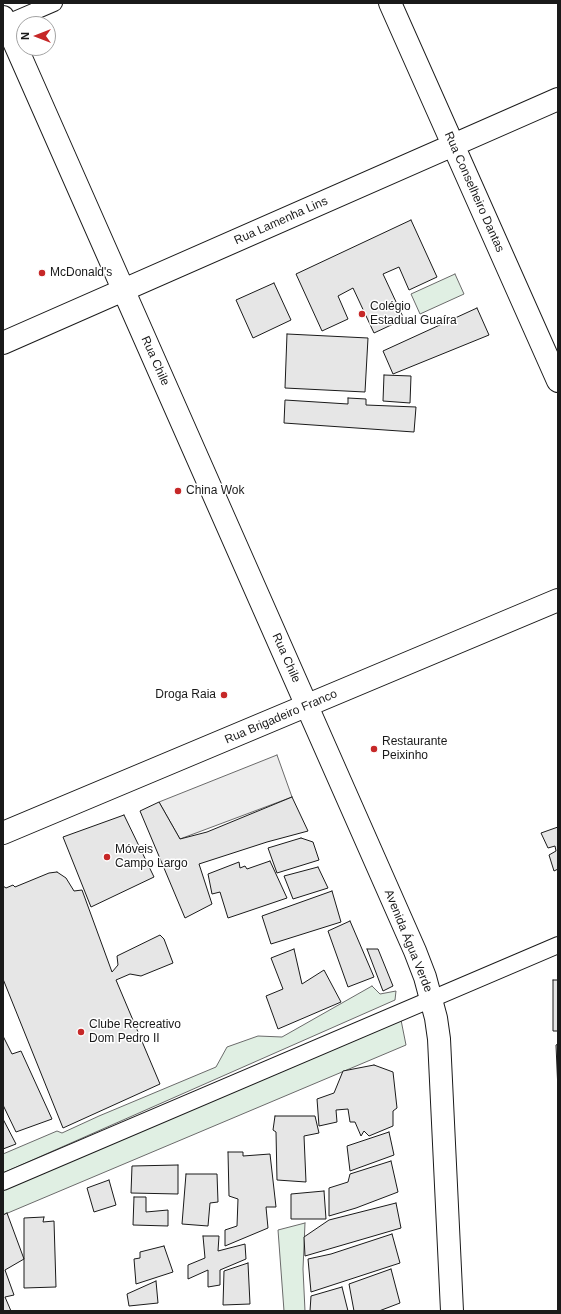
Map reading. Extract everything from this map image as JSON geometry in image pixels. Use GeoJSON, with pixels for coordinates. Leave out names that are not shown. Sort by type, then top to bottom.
{"type":"FeatureCollection","features":[{"type":"Feature","properties":{"kind":"main road","name":"Rua Conselheiro Dantas"},"geometry":{"type":"LineString","coordinates":[[390,3],[558,381]]}},
{"type":"Feature","properties":{"kind":"main road","name":"Rua Chile"},"geometry":{"type":"LineString","coordinates":[[4,22],[307,706]]}},
{"type":"Feature","properties":{"kind":"main road","name":"Rua Lamenha Lins"},"geometry":{"type":"LineString","coordinates":[[3,343],[558,99]]}},
{"type":"Feature","properties":{"kind":"main road","name":"Rua Brigadeiro Franco"},"geometry":{"type":"LineString","coordinates":[[3,833],[558,600]]}},
{"type":"Feature","properties":{"kind":"main road","name":"Avenida Água Verde"},"geometry":{"type":"LineString","coordinates":[[307,706],[415,950],[432,999],[436,1018],[440,1057],[452,1311]]}},
{"type":"Feature","properties":{"kind":"street"},"geometry":{"type":"LineString","coordinates":[[4,22],[54,3]]}},
{"type":"Feature","properties":{"kind":"street"},"geometry":{"type":"LineString","coordinates":[[3,1182],[558,945]]}},
{"type":"Feature","properties":{"kind":"green space"},"geometry":{"type":"Polygon","coordinates":[[[455,274],[464,294],[420,314],[411,294],[455,274]]]}},
{"type":"Feature","properties":{"kind":"green space"},"geometry":{"type":"Polygon","coordinates":[[[372,986],[380,994],[396,991],[395,1000],[3,1173],[3,1154],[57,1131],[62,1133],[216,1067],[227,1047],[258,1036],[282,1037],[372,986]]]}},
{"type":"Feature","properties":{"kind":"green space"},"geometry":{"type":"Polygon","coordinates":[[[398,1005],[406,1045],[3,1215],[3,1182],[398,1005]]]}},
{"type":"Feature","properties":{"kind":"green space"},"geometry":{"type":"Polygon","coordinates":[[[305,1223],[303,1269],[305,1311],[284,1311],[278,1230],[305,1223]]]}},
{"type":"Feature","properties":{"kind":"shaded area"},"geometry":{"type":"Polygon","coordinates":[[[277,755],[292,797],[180,839],[159,802],[277,755]]]}},
{"type":"Feature","properties":{"kind":"building"},"geometry":{"type":"Polygon","coordinates":[[[411,220],[437,277],[409,290],[399,267],[383,274],[404,319],[374,333],[353,288],[338,296],[348,319],[322,331],[296,274],[411,220]]]}},
{"type":"Feature","properties":{"kind":"building"},"geometry":{"type":"Polygon","coordinates":[[[274,283],[291,320],[253,338],[236,300],[274,283]]]}},
{"type":"Feature","properties":{"kind":"building"},"geometry":{"type":"Polygon","coordinates":[[[477,308],[489,335],[393,374],[383,351],[477,308]]]}},
{"type":"Feature","properties":{"kind":"building"},"geometry":{"type":"Polygon","coordinates":[[[287,334],[368,338],[365,392],[285,388],[287,334]]]}},
{"type":"Feature","properties":{"kind":"building"},"geometry":{"type":"Polygon","coordinates":[[[384,375],[411,376],[410,403],[383,401],[384,375]]]}},
{"type":"Feature","properties":{"kind":"building"},"geometry":{"type":"Polygon","coordinates":[[[348,398],[366,399],[366,405],[416,407],[414,432],[284,423],[285,400],[348,404],[348,398]]]}},
{"type":"Feature","properties":{"kind":"building"},"geometry":{"type":"Polygon","coordinates":[[[292,797],[308,831],[267,842],[199,864],[212,904],[185,918],[140,811],[159,802],[180,839],[207,832],[292,797]]]}},
{"type":"Feature","properties":{"kind":"building","name":"Móveis Campo Largo"},"geometry":{"type":"Polygon","coordinates":[[[124,815],[154,877],[91,907],[63,837],[124,815]]]}},
{"type":"Feature","properties":{"kind":"building"},"geometry":{"type":"Polygon","coordinates":[[[558,827],[558,869],[554,871],[549,855],[556,851],[555,846],[548,848],[541,833],[558,827]]]}},
{"type":"Feature","properties":{"kind":"building"},"geometry":{"type":"Polygon","coordinates":[[[301,838],[313,842],[319,860],[277,873],[268,848],[301,838]]]}},
{"type":"Feature","properties":{"kind":"building"},"geometry":{"type":"Polygon","coordinates":[[[270,861],[287,898],[228,918],[220,892],[212,894],[208,874],[239,862],[240,868],[245,866],[247,869],[270,861]]]}},
{"type":"Feature","properties":{"kind":"building"},"geometry":{"type":"Polygon","coordinates":[[[318,867],[328,888],[293,899],[284,876],[318,867]]]}},
{"type":"Feature","properties":{"kind":"building","name":"Clube Recreativo Dom Pedro II"},"geometry":{"type":"Polygon","coordinates":[[[57,872],[66,878],[74,891],[82,890],[112,972],[118,965],[117,956],[160,935],[164,939],[173,963],[141,976],[130,974],[116,980],[160,1084],[63,1128],[3,979],[3,886],[6,888],[13,885],[15,887],[49,873],[57,872]]]}},
{"type":"Feature","properties":{"kind":"building"},"geometry":{"type":"Polygon","coordinates":[[[332,891],[341,922],[271,944],[262,916],[332,891]]]}},
{"type":"Feature","properties":{"kind":"building"},"geometry":{"type":"Polygon","coordinates":[[[350,921],[374,977],[348,987],[328,931],[350,921]]]}},
{"type":"Feature","properties":{"kind":"building"},"geometry":{"type":"Polygon","coordinates":[[[294,949],[302,984],[324,970],[341,1002],[278,1029],[266,996],[283,989],[271,958],[294,949]]]}},
{"type":"Feature","properties":{"kind":"building"},"geometry":{"type":"Polygon","coordinates":[[[367,949],[378,949],[393,986],[383,991],[367,949]]]}},
{"type":"Feature","properties":{"kind":"building"},"geometry":{"type":"Polygon","coordinates":[[[553,980],[558,980],[558,1031],[553,1031],[553,980]]]}},
{"type":"Feature","properties":{"kind":"building"},"geometry":{"type":"Polygon","coordinates":[[[3,1036],[12,1054],[21,1051],[52,1119],[16,1132],[3,1105],[3,1036]]]}},
{"type":"Feature","properties":{"kind":"building"},"geometry":{"type":"Polygon","coordinates":[[[558,1044],[558,1091],[556,1045],[558,1044]]]}},
{"type":"Feature","properties":{"kind":"building"},"geometry":{"type":"Polygon","coordinates":[[[374,1065],[393,1072],[397,1108],[393,1111],[393,1126],[369,1136],[364,1131],[361,1136],[355,1122],[350,1122],[348,1109],[336,1110],[337,1122],[319,1126],[317,1099],[334,1093],[343,1071],[374,1065]]]}},
{"type":"Feature","properties":{"kind":"building"},"geometry":{"type":"Polygon","coordinates":[[[275,1116],[315,1116],[319,1133],[304,1136],[306,1182],[277,1180],[276,1132],[273,1130],[275,1116]]]}},
{"type":"Feature","properties":{"kind":"building"},"geometry":{"type":"Polygon","coordinates":[[[3,1119],[16,1144],[3,1149],[3,1119]]]}},
{"type":"Feature","properties":{"kind":"building"},"geometry":{"type":"Polygon","coordinates":[[[389,1132],[394,1155],[350,1171],[347,1146],[389,1132]]]}},
{"type":"Feature","properties":{"kind":"building"},"geometry":{"type":"Polygon","coordinates":[[[228,1152],[243,1152],[243,1156],[270,1154],[276,1207],[266,1207],[268,1228],[225,1246],[225,1230],[237,1226],[238,1199],[229,1196],[228,1152]]]}},
{"type":"Feature","properties":{"kind":"building"},"geometry":{"type":"Polygon","coordinates":[[[391,1161],[398,1192],[356,1208],[329,1216],[329,1188],[348,1182],[350,1174],[391,1161]]]}},
{"type":"Feature","properties":{"kind":"building"},"geometry":{"type":"Polygon","coordinates":[[[178,1165],[178,1194],[131,1193],[132,1166],[178,1165]]]}},
{"type":"Feature","properties":{"kind":"building"},"geometry":{"type":"Polygon","coordinates":[[[186,1174],[217,1174],[218,1202],[210,1203],[208,1226],[182,1224],[186,1174]]]}},
{"type":"Feature","properties":{"kind":"building"},"geometry":{"type":"Polygon","coordinates":[[[109,1180],[116,1205],[94,1212],[87,1188],[109,1180]]]}},
{"type":"Feature","properties":{"kind":"building"},"geometry":{"type":"Polygon","coordinates":[[[324,1191],[326,1219],[291,1219],[291,1194],[324,1191]]]}},
{"type":"Feature","properties":{"kind":"building"},"geometry":{"type":"Polygon","coordinates":[[[134,1197],[146,1197],[146,1212],[168,1210],[168,1226],[133,1225],[134,1197]]]}},
{"type":"Feature","properties":{"kind":"building"},"geometry":{"type":"Polygon","coordinates":[[[396,1203],[401,1228],[305,1256],[304,1237],[329,1220],[396,1203]]]}},
{"type":"Feature","properties":{"kind":"building"},"geometry":{"type":"Polygon","coordinates":[[[7,1213],[24,1259],[5,1270],[14,1295],[5,1297],[11,1311],[3,1311],[3,1215],[7,1213]]]}},
{"type":"Feature","properties":{"kind":"building"},"geometry":{"type":"Polygon","coordinates":[[[44,1217],[43,1222],[54,1221],[56,1287],[24,1288],[24,1218],[44,1217]]]}},
{"type":"Feature","properties":{"kind":"building"},"geometry":{"type":"Polygon","coordinates":[[[392,1234],[400,1263],[311,1292],[308,1259],[331,1254],[392,1234]]]}},
{"type":"Feature","properties":{"kind":"building"},"geometry":{"type":"Polygon","coordinates":[[[203,1236],[219,1236],[218,1251],[245,1244],[246,1259],[220,1270],[220,1285],[208,1287],[208,1270],[188,1279],[188,1265],[205,1258],[203,1236]]]}},
{"type":"Feature","properties":{"kind":"building"},"geometry":{"type":"Polygon","coordinates":[[[164,1246],[173,1272],[136,1284],[134,1259],[140,1258],[140,1252],[164,1246]]]}},
{"type":"Feature","properties":{"kind":"building"},"geometry":{"type":"Polygon","coordinates":[[[248,1263],[250,1304],[223,1305],[224,1271],[248,1263]]]}},
{"type":"Feature","properties":{"kind":"building"},"geometry":{"type":"Polygon","coordinates":[[[391,1269],[400,1303],[379,1311],[354,1311],[349,1284],[391,1269]]]}},
{"type":"Feature","properties":{"kind":"building"},"geometry":{"type":"Polygon","coordinates":[[[156,1281],[158,1303],[129,1306],[127,1294],[156,1281]]]}},
{"type":"Feature","properties":{"kind":"building"},"geometry":{"type":"Polygon","coordinates":[[[342,1287],[348,1311],[310,1311],[311,1296],[342,1287]]]}},
{"type":"Feature","properties":{"kind":"place","name":"McDonald's"},"geometry":{"type":"Point","coordinates":[42,273]}},
{"type":"Feature","properties":{"kind":"place","name":"Colégio Estadual Guaíra"},"geometry":{"type":"Point","coordinates":[362,314]}},
{"type":"Feature","properties":{"kind":"place","name":"China Wok"},"geometry":{"type":"Point","coordinates":[178,491]}},
{"type":"Feature","properties":{"kind":"place","name":"Droga Raia"},"geometry":{"type":"Point","coordinates":[224,695]}},
{"type":"Feature","properties":{"kind":"place","name":"Restaurante Peixinho"},"geometry":{"type":"Point","coordinates":[374,749]}},
{"type":"Feature","properties":{"kind":"place","name":"Móveis Campo Largo"},"geometry":{"type":"Point","coordinates":[107,857]}},
{"type":"Feature","properties":{"kind":"place","name":"Clube Recreativo Dom Pedro II"},"geometry":{"type":"Point","coordinates":[81,1032]}}]}
